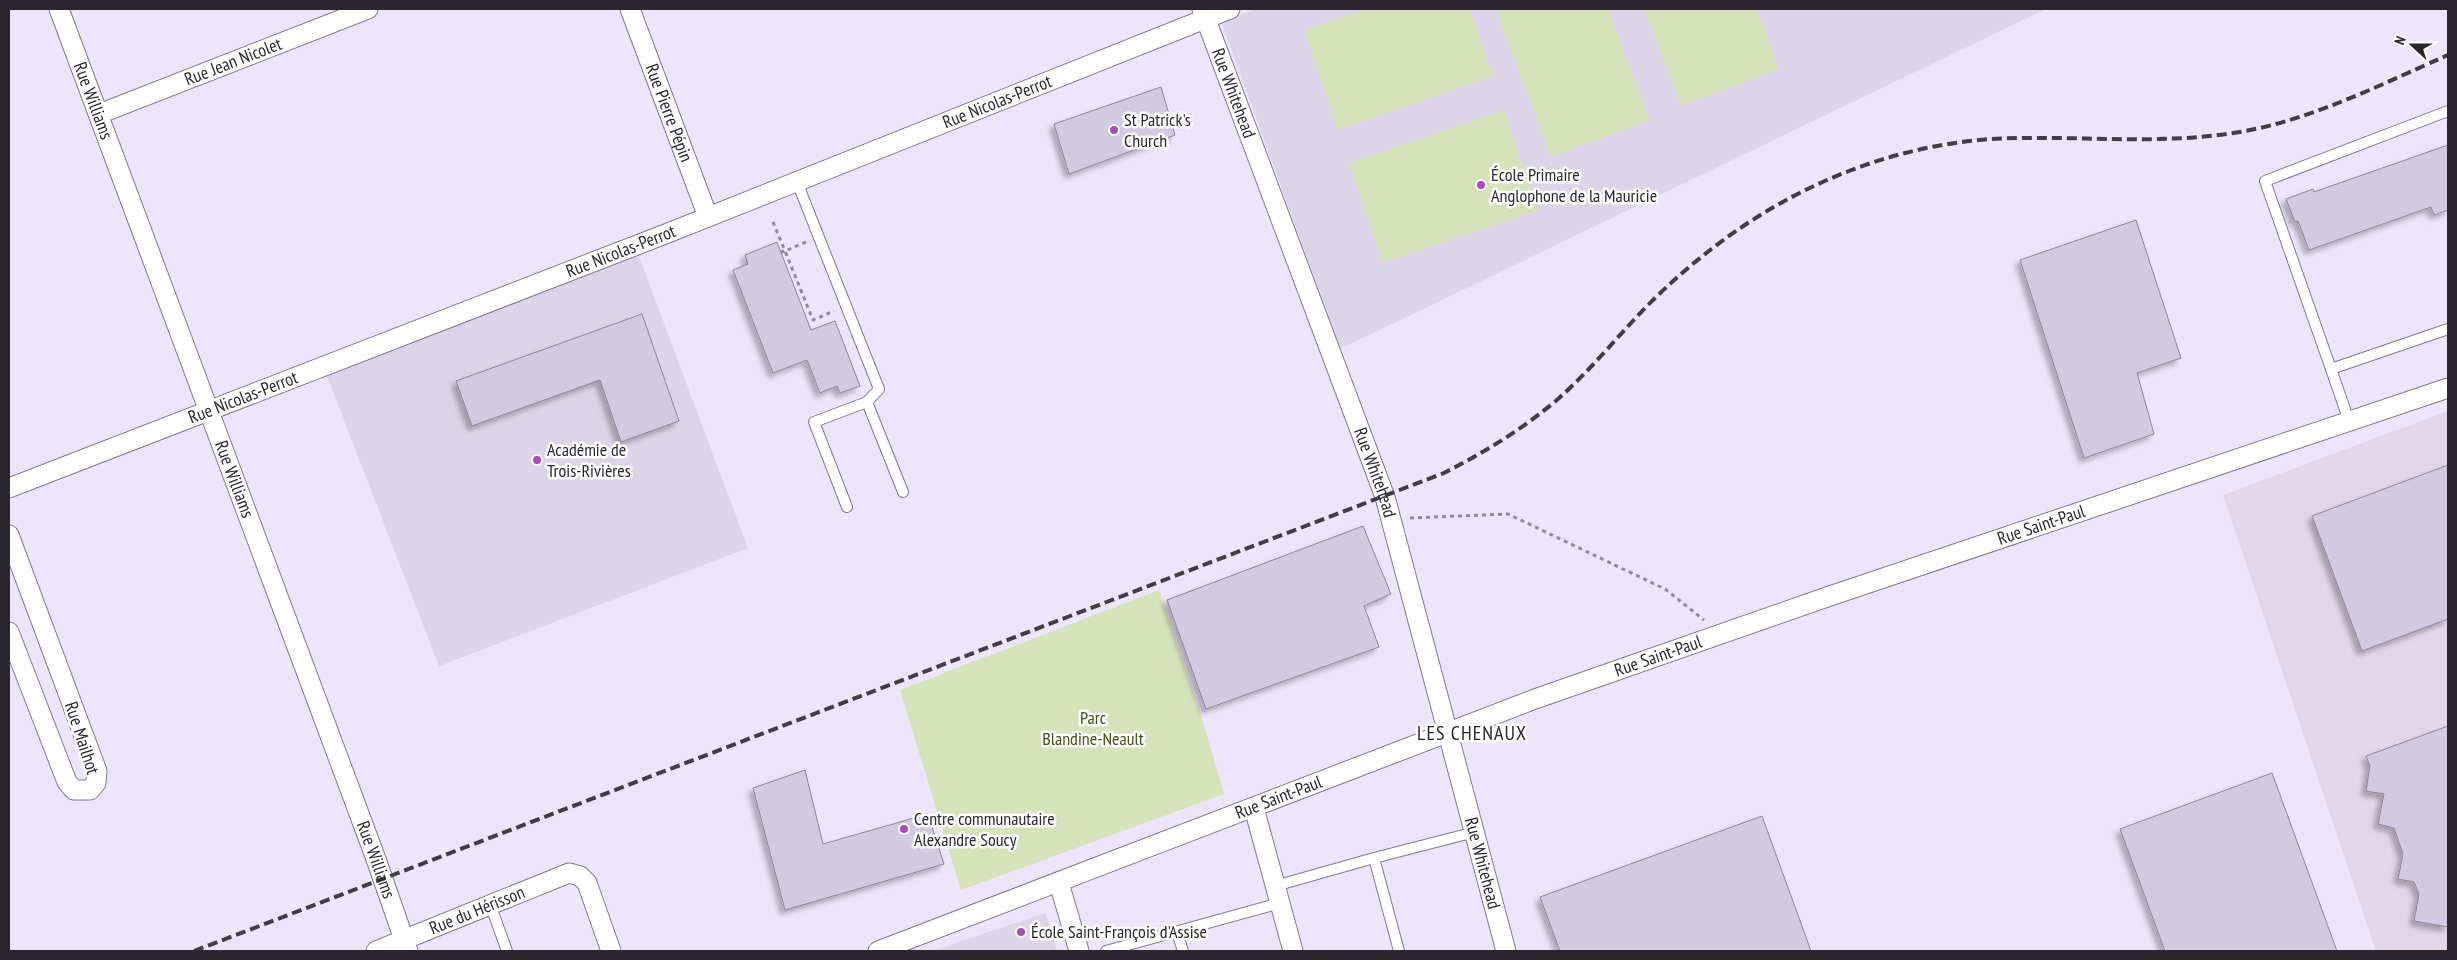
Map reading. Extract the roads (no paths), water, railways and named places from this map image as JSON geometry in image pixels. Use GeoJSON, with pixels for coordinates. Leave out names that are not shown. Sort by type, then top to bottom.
{"type":"FeatureCollection","features":[{"type":"Feature","properties":{"kind":"street","name":"Rue Williams"},"geometry":{"type":"LineString","coordinates":[[59,9],[406,945]]}},
{"type":"Feature","properties":{"kind":"street","name":"Rue Jean Nicolet"},"geometry":{"type":"LineString","coordinates":[[99,114],[368,9]]}},
{"type":"Feature","properties":{"kind":"street","name":"Rue Pierre Pépin"},"geometry":{"type":"LineString","coordinates":[[630,9],[708,217]]}},
{"type":"Feature","properties":{"kind":"street","name":"Rue Nicolas-Perrot"},"geometry":{"type":"LineString","coordinates":[[9,488],[797,182],[1204,13],[1230,9]]}},
{"type":"Feature","properties":{"kind":"street","name":"Rue Whitehead"},"geometry":{"type":"LineString","coordinates":[[1204,13],[1378,479],[1391,519],[1506,951]]}},
{"type":"Feature","properties":{"kind":"street","name":"Rue Saint-Paul"},"geometry":{"type":"LineString","coordinates":[[878,951],[1448,732],[1722,634],[2448,388]]}},
{"type":"Feature","properties":{"kind":"street","name":"Rue Mailhot"},"geometry":{"type":"LineString","coordinates":[[9,535],[97,771],[96,783],[90,790],[74,790],[67,782],[9,632]]}},
{"type":"Feature","properties":{"kind":"street"},"geometry":{"type":"LineString","coordinates":[[1254,808],[1293,951]]}},
{"type":"Feature","properties":{"kind":"street","name":"Rue du Hérisson"},"geometry":{"type":"LineString","coordinates":[[376,951],[406,945],[490,904],[564,874],[577,874],[587,883],[611,951]]}},
{"type":"Feature","properties":{"kind":"street"},"geometry":{"type":"LineString","coordinates":[[1059,883],[1079,951]]}},
{"type":"Feature","properties":{"kind":"lane"},"geometry":{"type":"LineString","coordinates":[[2349,421],[2265,181],[2448,112]]}},
{"type":"Feature","properties":{"kind":"lane"},"geometry":{"type":"LineString","coordinates":[[797,182],[879,389],[867,402],[814,422],[847,507]]}},
{"type":"Feature","properties":{"kind":"lane"},"geometry":{"type":"LineString","coordinates":[[2331,369],[2448,329]]}},
{"type":"Feature","properties":{"kind":"lane"},"geometry":{"type":"LineString","coordinates":[[867,402],[903,492]]}},
{"type":"Feature","properties":{"kind":"lane"},"geometry":{"type":"LineString","coordinates":[[1106,951],[1177,932],[1374,858],[1475,832]]}},
{"type":"Feature","properties":{"kind":"lane"},"geometry":{"type":"LineString","coordinates":[[1374,858],[1398,951]]}},
{"type":"Feature","properties":{"kind":"lane"},"geometry":{"type":"LineString","coordinates":[[490,904],[507,951]]}},
{"type":"Feature","properties":{"kind":"lane"},"geometry":{"type":"LineString","coordinates":[[1177,932],[1183,951]]}},
{"type":"Feature","properties":{"kind":"railway"},"geometry":{"type":"LineString","coordinates":[[194,951],[1444,473],[1503,439],[1558,399],[1583,376],[1652,301],[1720,242],[1769,210],[1849,171],[1912,151],[1977,140],[2021,138],[2170,139],[2219,135],[2249,130],[2279,123],[2336,104],[2448,55]]}},
{"type":"Feature","properties":{"kind":"place","name":"St Patrick's Church"},"geometry":{"type":"Point","coordinates":[1114,130]}},
{"type":"Feature","properties":{"kind":"place","name":"École Primaire Anglophone de la Mauricie"},"geometry":{"type":"Point","coordinates":[1481,185]}},
{"type":"Feature","properties":{"kind":"place","name":"Académie de Trois-Rivières"},"geometry":{"type":"Point","coordinates":[537,460]}},
{"type":"Feature","properties":{"kind":"place","name":"Centre communautaire Alexandre Soucy"},"geometry":{"type":"Point","coordinates":[904,829]}},
{"type":"Feature","properties":{"kind":"place","name":"École Saint-François d'Assise"},"geometry":{"type":"Point","coordinates":[1021,932]}},
{"type":"Feature","properties":{"kind":"district","name":"LES CHENAUX"},"geometry":{"type":"Point","coordinates":[1472,733]}},
{"type":"Feature","properties":{"kind":"park label","name":"Parc Blandine-Neault"},"geometry":{"type":"Point","coordinates":[1093,728]}}]}
